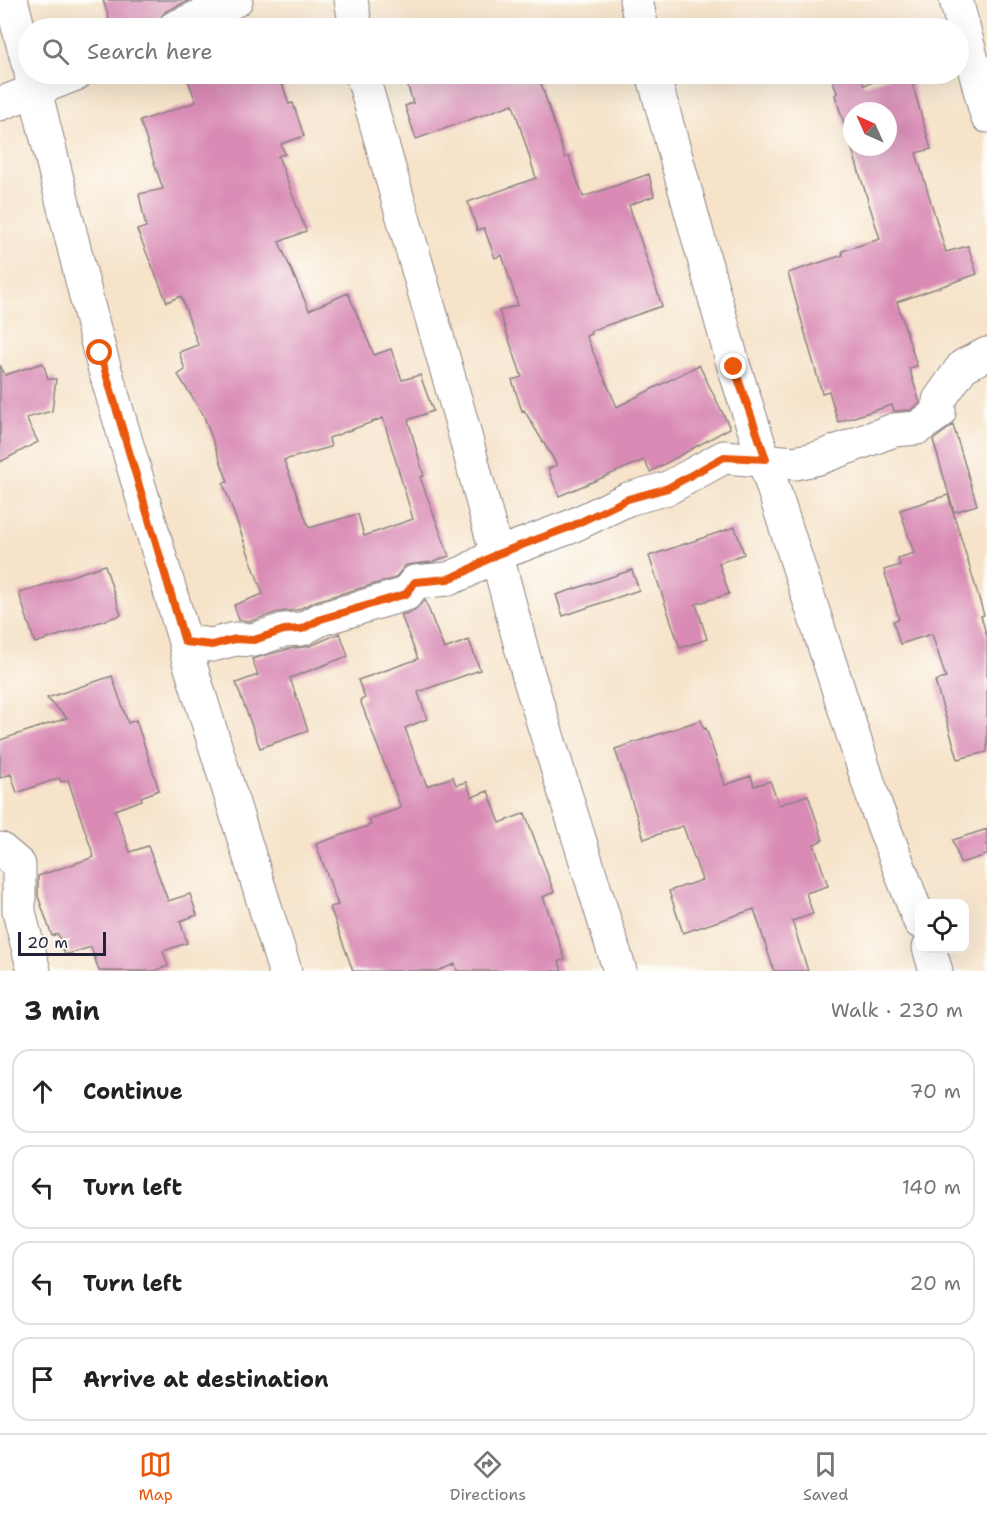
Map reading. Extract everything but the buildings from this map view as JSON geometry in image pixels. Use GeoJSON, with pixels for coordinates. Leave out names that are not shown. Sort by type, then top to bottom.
{"type":"FeatureCollection","features":[{"type":"Feature","properties":{"kind":"street"},"geometry":{"type":"LineString","coordinates":[[11,0],[18,25]]}},
{"type":"Feature","properties":{"kind":"street"},"geometry":{"type":"LineString","coordinates":[[196,18],[236,0]]}},
{"type":"Feature","properties":{"kind":"street"},"geometry":{"type":"LineString","coordinates":[[351,0],[354,18]]}},
{"type":"Feature","properties":{"kind":"street"},"geometry":{"type":"LineString","coordinates":[[636,0],[640,18]]}},
{"type":"Feature","properties":{"kind":"street"},"geometry":{"type":"LineString","coordinates":[[956,0],[961,18]]}},
{"type":"Feature","properties":{"kind":"street"},"geometry":{"type":"LineString","coordinates":[[969,49],[987,116]]}},
{"type":"Feature","properties":{"kind":"street"},"geometry":{"type":"LineString","coordinates":[[0,104],[23,84]]}},
{"type":"Feature","properties":{"kind":"street"},"geometry":{"type":"LineString","coordinates":[[34,84],[100,353],[188,658],[285,971]]}},
{"type":"Feature","properties":{"kind":"street"},"geometry":{"type":"LineString","coordinates":[[365,84],[461,420],[529,677],[620,971]]}},
{"type":"Feature","properties":{"kind":"street"},"geometry":{"type":"LineString","coordinates":[[656,84],[734,367],[766,459],[874,797],[915,908]]}},
{"type":"Feature","properties":{"kind":"street"},"geometry":{"type":"LineString","coordinates":[[185,642],[212,645],[235,639],[254,640],[284,630],[302,629],[321,619],[406,594],[415,582],[448,579],[495,555],[570,527],[628,499],[668,488],[724,457],[766,459],[795,464],[819,458],[894,430],[917,428],[939,413],[939,400],[963,366],[987,354]]}},
{"type":"Feature","properties":{"kind":"street"},"geometry":{"type":"LineString","coordinates":[[0,849],[19,865],[19,912],[34,971]]}},
{"type":"Feature","properties":{"kind":"street"},"geometry":{"type":"LineString","coordinates":[[931,953],[936,971]]}},
{"type":"Feature","properties":{"kind":"route"},"geometry":{"type":"LineString","coordinates":[[100,353],[185,642],[212,645],[235,639],[254,640],[284,630],[302,629],[321,619],[392,600],[406,594],[415,582],[448,579],[495,555],[570,527],[628,499],[668,488],[689,479],[724,457],[766,459],[734,367]]}}]}
